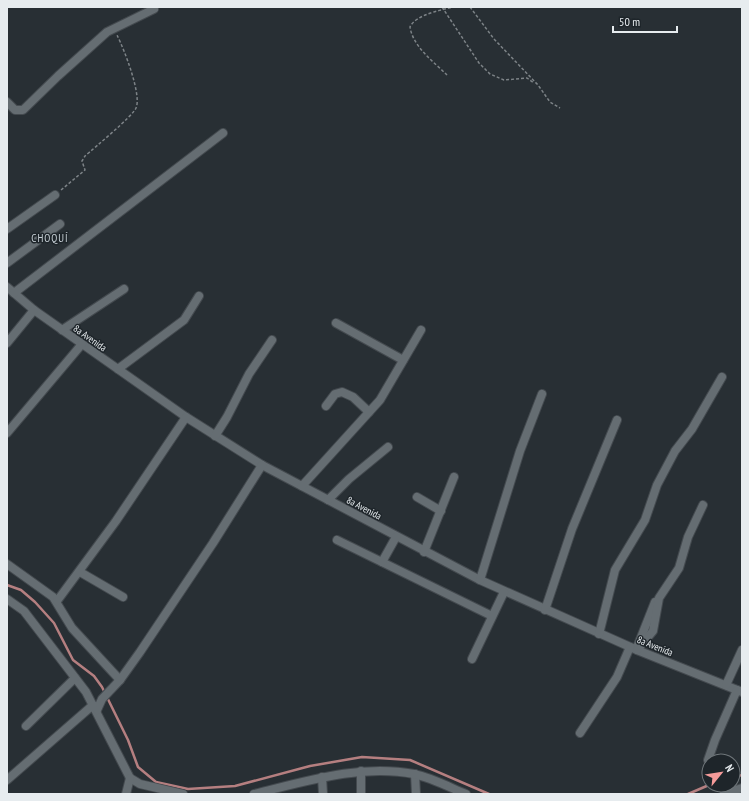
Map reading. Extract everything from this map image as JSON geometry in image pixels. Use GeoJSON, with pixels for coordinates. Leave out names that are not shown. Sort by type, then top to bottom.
{"type":"FeatureCollection","features":[{"type":"Feature","properties":{"kind":"street"},"geometry":{"type":"LineString","coordinates":[[7,102],[16,110],[23,110],[58,76],[114,28],[154,9]]}},
{"type":"Feature","properties":{"kind":"street"},"geometry":{"type":"LineString","coordinates":[[14,293],[223,133]]}},
{"type":"Feature","properties":{"kind":"street"},"geometry":{"type":"LineString","coordinates":[[7,229],[55,194]]}},
{"type":"Feature","properties":{"kind":"street"},"geometry":{"type":"LineString","coordinates":[[7,263],[60,224]]}},
{"type":"Feature","properties":{"kind":"street","name":"8a Avenida"},"geometry":{"type":"LineString","coordinates":[[7,287],[34,310],[186,417],[262,465],[424,552],[504,592],[599,634],[740,691]]}},
{"type":"Feature","properties":{"kind":"street"},"geometry":{"type":"LineString","coordinates":[[62,330],[124,289]]}},
{"type":"Feature","properties":{"kind":"street"},"geometry":{"type":"LineString","coordinates":[[118,369],[184,320],[199,296]]}},
{"type":"Feature","properties":{"kind":"street"},"geometry":{"type":"LineString","coordinates":[[7,343],[34,310]]}},
{"type":"Feature","properties":{"kind":"street"},"geometry":{"type":"LineString","coordinates":[[336,323],[403,360]]}},
{"type":"Feature","properties":{"kind":"street"},"geometry":{"type":"LineString","coordinates":[[302,486],[380,400],[421,330]]}},
{"type":"Feature","properties":{"kind":"street"},"geometry":{"type":"LineString","coordinates":[[215,436],[228,417],[249,374],[272,340]]}},
{"type":"Feature","properties":{"kind":"street"},"geometry":{"type":"LineString","coordinates":[[7,433],[82,344]]}},
{"type":"Feature","properties":{"kind":"street"},"geometry":{"type":"LineString","coordinates":[[599,634],[615,570],[645,520],[657,486],[675,451],[692,429],[722,377]]}},
{"type":"Feature","properties":{"kind":"street"},"geometry":{"type":"LineString","coordinates":[[326,406],[335,394],[342,392],[353,397],[369,412]]}},
{"type":"Feature","properties":{"kind":"street"},"geometry":{"type":"LineString","coordinates":[[480,580],[520,451],[542,394]]}},
{"type":"Feature","properties":{"kind":"street"},"geometry":{"type":"LineString","coordinates":[[57,601],[80,572],[186,417]]}},
{"type":"Feature","properties":{"kind":"street"},"geometry":{"type":"LineString","coordinates":[[545,610],[572,529],[616,420]]}},
{"type":"Feature","properties":{"kind":"street"},"geometry":{"type":"LineString","coordinates":[[328,500],[349,479],[388,448]]}},
{"type":"Feature","properties":{"kind":"street"},"geometry":{"type":"LineString","coordinates":[[7,780],[95,708],[118,682],[213,543],[262,465]]}},
{"type":"Feature","properties":{"kind":"street"},"geometry":{"type":"LineString","coordinates":[[424,552],[454,477]]}},
{"type":"Feature","properties":{"kind":"street"},"geometry":{"type":"LineString","coordinates":[[417,497],[441,511]]}},
{"type":"Feature","properties":{"kind":"street"},"geometry":{"type":"LineString","coordinates":[[580,733],[617,677],[633,648],[662,585],[679,568],[688,537],[703,505]]}},
{"type":"Feature","properties":{"kind":"street"},"geometry":{"type":"LineString","coordinates":[[382,562],[396,537]]}},
{"type":"Feature","properties":{"kind":"street"},"geometry":{"type":"LineString","coordinates":[[336,540],[492,616]]}},
{"type":"Feature","properties":{"kind":"street"},"geometry":{"type":"LineString","coordinates":[[7,564],[28,578],[57,601],[72,628],[118,682]]}},
{"type":"Feature","properties":{"kind":"street"},"geometry":{"type":"LineString","coordinates":[[80,572],[123,598]]}},
{"type":"Feature","properties":{"kind":"street"},"geometry":{"type":"LineString","coordinates":[[472,659],[504,592]]}},
{"type":"Feature","properties":{"kind":"street"},"geometry":{"type":"LineString","coordinates":[[7,599],[24,611],[75,678],[95,708],[130,778],[140,784],[183,794]]}},
{"type":"Feature","properties":{"kind":"street"},"geometry":{"type":"LineString","coordinates":[[726,685],[742,650]]}},
{"type":"Feature","properties":{"kind":"street"},"geometry":{"type":"LineString","coordinates":[[26,726],[75,678]]}},
{"type":"Feature","properties":{"kind":"street"},"geometry":{"type":"LineString","coordinates":[[710,753],[715,740],[740,691]]}},
{"type":"Feature","properties":{"kind":"street"},"geometry":{"type":"LineString","coordinates":[[361,771],[361,794]]}},
{"type":"Feature","properties":{"kind":"street"},"geometry":{"type":"LineString","coordinates":[[254,794],[322,778],[361,771],[385,771],[415,774],[466,794]]}},
{"type":"Feature","properties":{"kind":"street"},"geometry":{"type":"LineString","coordinates":[[415,774],[416,794]]}},
{"type":"Feature","properties":{"kind":"street"},"geometry":{"type":"LineString","coordinates":[[126,794],[130,778]]}},
{"type":"Feature","properties":{"kind":"street"},"geometry":{"type":"LineString","coordinates":[[322,778],[323,794]]}},
{"type":"Feature","properties":{"kind":"street"},"geometry":{"type":"LineString","coordinates":[[724,794],[742,788]]}},
{"type":"Feature","properties":{"kind":"path"},"geometry":{"type":"LineString","coordinates":[[447,75],[421,49],[411,34],[410,27],[417,20],[442,8],[455,7]]}},
{"type":"Feature","properties":{"kind":"path"},"geometry":{"type":"LineString","coordinates":[[470,7],[494,38],[538,85],[550,102],[560,108]]}},
{"type":"Feature","properties":{"kind":"path"},"geometry":{"type":"LineString","coordinates":[[442,8],[479,63],[490,74],[504,80],[527,78],[538,85]]}},
{"type":"Feature","properties":{"kind":"path"},"geometry":{"type":"LineString","coordinates":[[55,194],[85,170],[82,161],[85,156],[136,110],[138,94],[123,47],[114,28]]}},
{"type":"Feature","properties":{"kind":"waterway"},"geometry":{"type":"LineString","coordinates":[[7,585],[21,590],[35,602],[54,623],[73,660],[94,676],[102,687],[128,740],[138,767],[156,782],[188,789],[235,786],[310,766],[362,757],[410,760],[489,794]]}},
{"type":"Feature","properties":{"kind":"waterway"},"geometry":{"type":"LineString","coordinates":[[688,794],[701,788]]}},
{"type":"Feature","properties":{"kind":"district","name":"CHOQUÍ"},"geometry":{"type":"Point","coordinates":[50,238]}}]}
